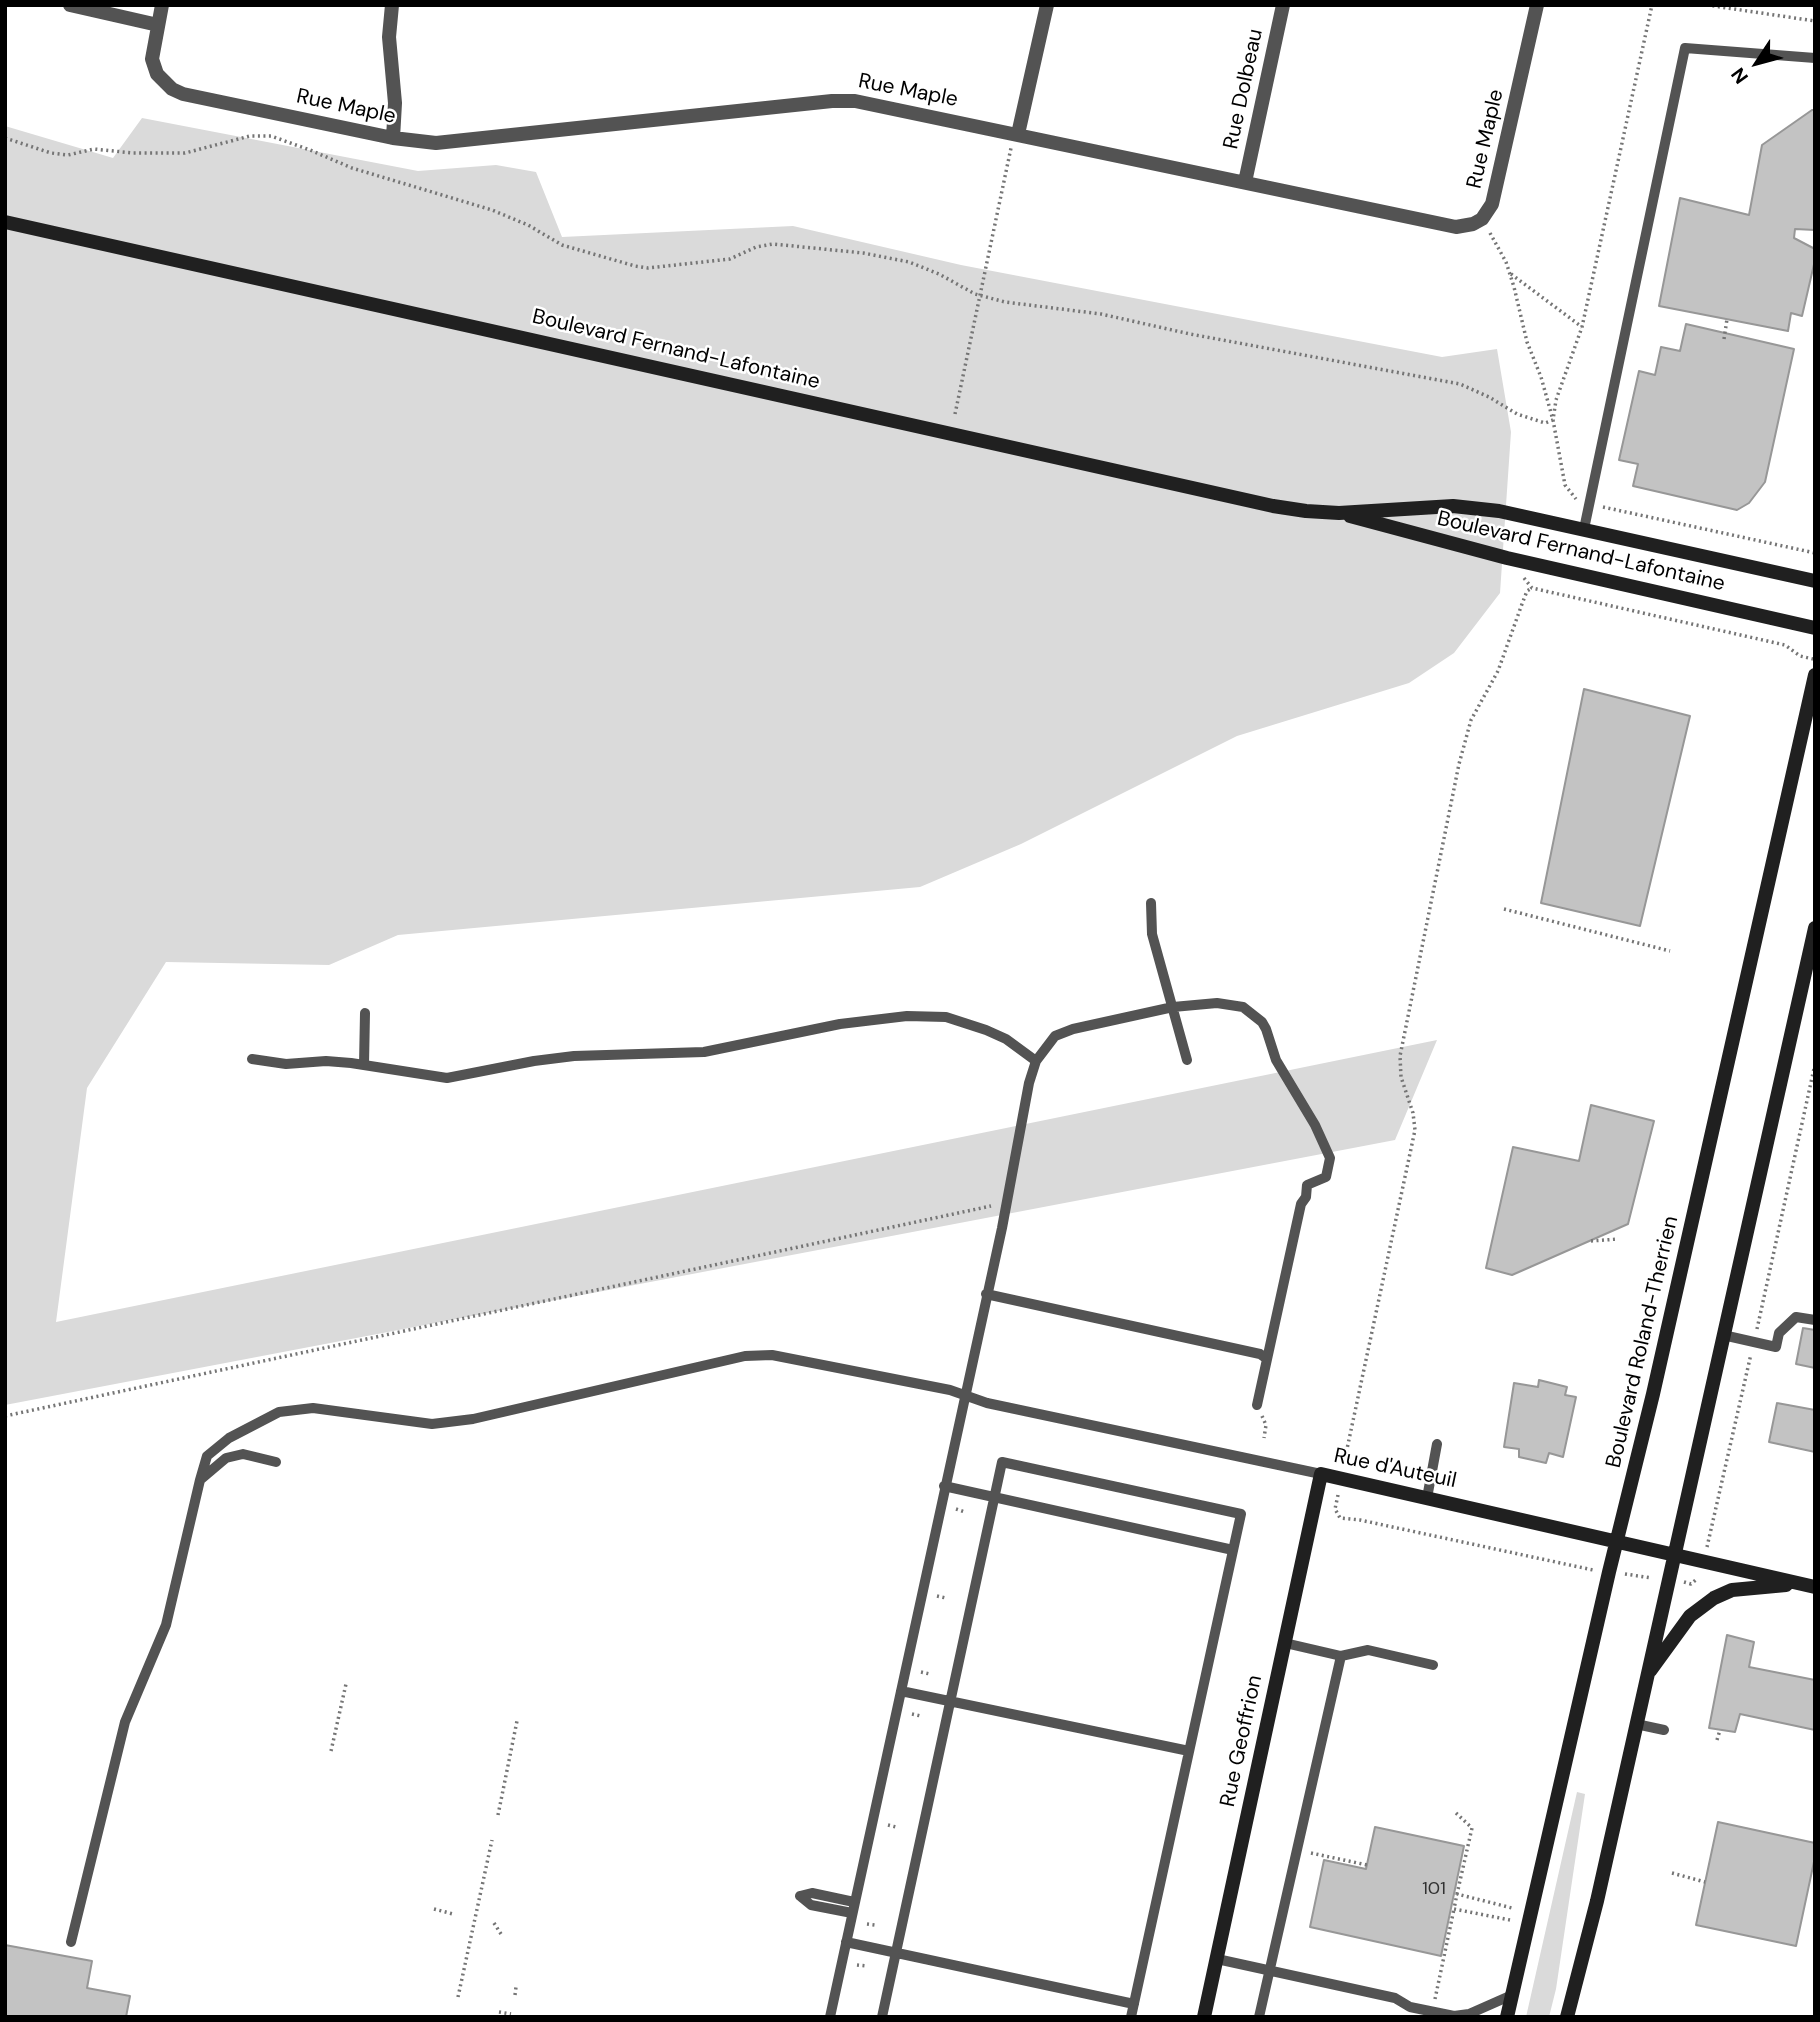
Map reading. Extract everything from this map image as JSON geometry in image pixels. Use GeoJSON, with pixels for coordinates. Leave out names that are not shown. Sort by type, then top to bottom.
{"type":"FeatureCollection","features":[{"type":"Feature","properties":{"kind":"street"},"geometry":{"type":"LineString","coordinates":[[70,5],[158,25]]}},
{"type":"Feature","properties":{"kind":"street","name":"Rue Maple"},"geometry":{"type":"LineString","coordinates":[[162,5],[153,65],[160,78],[172,89],[183,94],[393,138],[423,143],[449,142],[844,100],[869,103],[1015,140],[1245,182],[1447,226],[1464,226],[1482,219],[1497,192],[1537,5]]}},
{"type":"Feature","properties":{"kind":"street"},"geometry":{"type":"LineString","coordinates":[[392,5],[389,26],[395,103],[393,138]]}},
{"type":"Feature","properties":{"kind":"street"},"geometry":{"type":"LineString","coordinates":[[1015,140],[1047,5]]}},
{"type":"Feature","properties":{"kind":"street","name":"Rue Dolbeau"},"geometry":{"type":"LineString","coordinates":[[1245,182],[1283,5]]}},
{"type":"Feature","properties":{"kind":"street","name":"Boulevard Fernand-Lafontaine"},"geometry":{"type":"LineString","coordinates":[[5,222],[1273,506],[1306,512],[1339,513],[1453,506],[1511,513],[1815,581]]}},
{"type":"Feature","properties":{"kind":"street","name":"Boulevard Fernand-Lafontaine"},"geometry":{"type":"LineString","coordinates":[[1339,513],[1507,558],[1815,628]]}},
{"type":"Feature","properties":{"kind":"street","name":"Boulevard Roland-Therrien"},"geometry":{"type":"LineString","coordinates":[[1507,2017],[1685,1256],[1815,676]]}},
{"type":"Feature","properties":{"kind":"street"},"geometry":{"type":"LineString","coordinates":[[1567,2017],[1591,1925],[1815,928]]}},
{"type":"Feature","properties":{"kind":"street","name":"Rue d'Auteuil"},"geometry":{"type":"LineString","coordinates":[[1321,1474],[1815,1587]]}},
{"type":"Feature","properties":{"kind":"street","name":"Rue Geoffrion"},"geometry":{"type":"LineString","coordinates":[[1204,2017],[1321,1474]]}},
{"type":"Feature","properties":{"kind":"street"},"geometry":{"type":"LineString","coordinates":[[1645,1678],[1690,1616],[1714,1598],[1732,1590],[1800,1583]]}},
{"type":"Feature","properties":{"kind":"lane"},"geometry":{"type":"LineString","coordinates":[[1584,529],[1685,48],[1815,58]]}},
{"type":"Feature","properties":{"kind":"lane"},"geometry":{"type":"LineString","coordinates":[[1151,903],[1152,933],[1187,1060]]}},
{"type":"Feature","properties":{"kind":"lane"},"geometry":{"type":"LineString","coordinates":[[830,2017],[1006,1203],[1028,1083],[1047,1044],[1062,1033],[1173,1007],[1233,1004],[1243,1007],[1262,1022],[1276,1059],[1315,1125],[1330,1158],[1326,1177],[1307,1185],[1257,1405]]}},
{"type":"Feature","properties":{"kind":"lane"},"geometry":{"type":"LineString","coordinates":[[364,1065],[365,1013]]}},
{"type":"Feature","properties":{"kind":"lane"},"geometry":{"type":"LineString","coordinates":[[253,1059],[286,1064],[326,1061],[447,1078],[574,1056],[704,1052],[840,1024],[906,1016],[946,1017],[986,1030],[1006,1039],[1036,1062]]}},
{"type":"Feature","properties":{"kind":"lane"},"geometry":{"type":"LineString","coordinates":[[986,1294],[1260,1354],[1267,1359]]}},
{"type":"Feature","properties":{"kind":"lane"},"geometry":{"type":"LineString","coordinates":[[1723,1335],[1776,1347],[1779,1333],[1796,1317],[1815,1320]]}},
{"type":"Feature","properties":{"kind":"lane","name":"Rue d'Auteuil"},"geometry":{"type":"LineString","coordinates":[[72,1941],[125,1722],[166,1625],[207,1456],[229,1438],[279,1412],[313,1408],[432,1424],[473,1419],[745,1356],[772,1355],[1321,1474]]}},
{"type":"Feature","properties":{"kind":"lane"},"geometry":{"type":"LineString","coordinates":[[1427,1498],[1437,1444]]}},
{"type":"Feature","properties":{"kind":"lane"},"geometry":{"type":"LineString","coordinates":[[200,1480],[226,1458],[243,1454],[276,1462]]}},
{"type":"Feature","properties":{"kind":"lane"},"geometry":{"type":"LineString","coordinates":[[883,2017],[1002,1462],[1241,1514],[1131,2017]]}},
{"type":"Feature","properties":{"kind":"lane"},"geometry":{"type":"LineString","coordinates":[[944,1486],[1233,1550]]}},
{"type":"Feature","properties":{"kind":"lane"},"geometry":{"type":"LineString","coordinates":[[1285,1643],[1341,1656],[1368,1650],[1433,1665]]}},
{"type":"Feature","properties":{"kind":"lane"},"geometry":{"type":"LineString","coordinates":[[1259,2017],[1341,1656]]}},
{"type":"Feature","properties":{"kind":"lane"},"geometry":{"type":"LineString","coordinates":[[901,1691],[1189,1751]]}},
{"type":"Feature","properties":{"kind":"lane"},"geometry":{"type":"LineString","coordinates":[[1636,1724],[1664,1730]]}},
{"type":"Feature","properties":{"kind":"lane"},"geometry":{"type":"LineString","coordinates":[[846,1942],[1134,2004]]}},
{"type":"Feature","properties":{"kind":"lane"},"geometry":{"type":"LineString","coordinates":[[1217,1959],[1395,1998],[1409,2012],[1462,2015],[1512,1996]]}},
{"type":"Feature","properties":{"kind":"path"},"geometry":{"type":"LineString","coordinates":[[1553,420],[1561,384],[1582,327],[1652,5]]}},
{"type":"Feature","properties":{"kind":"path"},"geometry":{"type":"LineString","coordinates":[[1707,5],[1815,21]]}},
{"type":"Feature","properties":{"kind":"path"},"geometry":{"type":"LineString","coordinates":[[5,138],[51,153],[68,155],[94,149],[133,153],[185,153],[250,136],[271,136],[363,172],[492,210],[528,225],[562,245],[635,266],[648,268],[715,262],[765,245],[788,244],[863,253],[909,262],[979,295],[1028,306],[1101,314],[1189,334],[1450,381],[1474,390],[1536,422],[1553,420]]}},
{"type":"Feature","properties":{"kind":"path"},"geometry":{"type":"LineString","coordinates":[[955,414],[1015,140]]}},
{"type":"Feature","properties":{"kind":"path"},"geometry":{"type":"LineString","coordinates":[[1489,230],[1509,272],[1527,342],[1541,377],[1567,490],[1577,500]]}},
{"type":"Feature","properties":{"kind":"path"},"geometry":{"type":"LineString","coordinates":[[1509,272],[1582,327]]}},
{"type":"Feature","properties":{"kind":"path"},"geometry":{"type":"LineString","coordinates":[[1724,339],[1727,319]]}},
{"type":"Feature","properties":{"kind":"path"},"geometry":{"type":"LineString","coordinates":[[1562,494],[1567,490]]}},
{"type":"Feature","properties":{"kind":"path"},"geometry":{"type":"LineString","coordinates":[[1610,509],[1815,553],[1813,560]]}},
{"type":"Feature","properties":{"kind":"path"},"geometry":{"type":"LineString","coordinates":[[1346,1456],[1415,1130],[1413,1113],[1401,1077],[1400,1056],[1462,751],[1471,720],[1498,671],[1524,597],[1532,588],[1785,645],[1800,656],[1815,659]]}},
{"type":"Feature","properties":{"kind":"path"},"geometry":{"type":"LineString","coordinates":[[1504,909],[1670,951]]}},
{"type":"Feature","properties":{"kind":"path"},"geometry":{"type":"LineString","coordinates":[[1758,1325],[1815,1064]]}},
{"type":"Feature","properties":{"kind":"path"},"geometry":{"type":"LineString","coordinates":[[5,1416],[1006,1203]]}},
{"type":"Feature","properties":{"kind":"path"},"geometry":{"type":"LineString","coordinates":[[1591,1241],[1618,1239]]}},
{"type":"Feature","properties":{"kind":"path"},"geometry":{"type":"LineString","coordinates":[[1710,1535],[1751,1357]]}},
{"type":"Feature","properties":{"kind":"path"},"geometry":{"type":"LineString","coordinates":[[1264,1438],[1266,1425]]}},
{"type":"Feature","properties":{"kind":"path"},"geometry":{"type":"LineString","coordinates":[[956,1509],[965,1513]]}},
{"type":"Feature","properties":{"kind":"path"},"geometry":{"type":"LineString","coordinates":[[1340,1518],[1427,1534],[1579,1568],[1691,1584],[1701,1576]]}},
{"type":"Feature","properties":{"kind":"path"},"geometry":{"type":"LineString","coordinates":[[937,1596],[946,1598]]}},
{"type":"Feature","properties":{"kind":"path"},"geometry":{"type":"LineString","coordinates":[[921,1672],[930,1674]]}},
{"type":"Feature","properties":{"kind":"path"},"geometry":{"type":"LineString","coordinates":[[331,1751],[346,1684]]}},
{"type":"Feature","properties":{"kind":"path"},"geometry":{"type":"LineString","coordinates":[[912,1714],[921,1716]]}},
{"type":"Feature","properties":{"kind":"path"},"geometry":{"type":"LineString","coordinates":[[498,1815],[517,1721]]}},
{"type":"Feature","properties":{"kind":"path"},"geometry":{"type":"LineString","coordinates":[[1717,1740],[1720,1730]]}},
{"type":"Feature","properties":{"kind":"path"},"geometry":{"type":"LineString","coordinates":[[1434,2002],[1472,1828],[1455,1814]]}},
{"type":"Feature","properties":{"kind":"path"},"geometry":{"type":"LineString","coordinates":[[888,1825],[897,1827]]}},
{"type":"Feature","properties":{"kind":"path"},"geometry":{"type":"LineString","coordinates":[[458,1997],[492,1840]]}},
{"type":"Feature","properties":{"kind":"path"},"geometry":{"type":"LineString","coordinates":[[1322,1855],[1367,1866]]}},
{"type":"Feature","properties":{"kind":"path"},"geometry":{"type":"LineString","coordinates":[[1672,1873],[1705,1882]]}},
{"type":"Feature","properties":{"kind":"path"},"geometry":{"type":"LineString","coordinates":[[1456,1897],[1513,1908]]}},
{"type":"Feature","properties":{"kind":"path"},"geometry":{"type":"LineString","coordinates":[[434,1909],[453,1914]]}},
{"type":"Feature","properties":{"kind":"path"},"geometry":{"type":"LineString","coordinates":[[1454,1909],[1510,1920]]}},
{"type":"Feature","properties":{"kind":"path"},"geometry":{"type":"LineString","coordinates":[[494,1923],[501,1934]]}},
{"type":"Feature","properties":{"kind":"path"},"geometry":{"type":"LineString","coordinates":[[867,1924],[875,1925]]}},
{"type":"Feature","properties":{"kind":"path"},"geometry":{"type":"LineString","coordinates":[[857,1965],[866,1966]]}},
{"type":"Feature","properties":{"kind":"path"},"geometry":{"type":"LineString","coordinates":[[515,1995],[516,1987]]}},
{"type":"Feature","properties":{"kind":"path"},"geometry":{"type":"LineString","coordinates":[[499,2012],[511,2014]]}},
{"type":"Feature","properties":{"kind":"shaded area"},"geometry":{"type":"Polygon","coordinates":[[[142,118],[418,171],[496,165],[536,172],[562,237],[793,226],[961,265],[1442,357],[1497,349],[1511,432],[1500,593],[1454,653],[1409,683],[1237,736],[1021,844],[920,887],[398,935],[329,965],[166,962],[87,1088],[56,1322],[1437,1040],[1395,1140],[5,1405],[5,126],[113,158],[142,118]]]}},
{"type":"Feature","properties":{"kind":"shaded area"},"geometry":{"type":"Polygon","coordinates":[[[1577,1792],[1585,1794],[1556,1989],[1549,2017],[1526,2017],[1577,1792]]]}},
{"type":"Feature","properties":{"kind":"building"},"geometry":{"type":"Polygon","coordinates":[[[1815,110],[1815,230],[1795,229],[1794,238],[1815,249],[1802,316],[1791,313],[1788,331],[1659,306],[1680,198],[1749,215],[1762,145],[1815,110]]]}},
{"type":"Feature","properties":{"kind":"building"},"geometry":{"type":"Polygon","coordinates":[[[1686,324],[1794,349],[1765,482],[1749,503],[1737,510],[1633,486],[1638,464],[1619,460],[1639,371],[1655,375],[1661,347],[1680,351],[1686,324]]]}},
{"type":"Feature","properties":{"kind":"building"},"geometry":{"type":"Polygon","coordinates":[[[1584,689],[1690,716],[1640,926],[1541,903],[1584,689]]]}},
{"type":"Feature","properties":{"kind":"building"},"geometry":{"type":"Polygon","coordinates":[[[1591,1105],[1654,1121],[1628,1224],[1512,1275],[1486,1268],[1513,1147],[1579,1161],[1591,1105]]]}},
{"type":"Feature","properties":{"kind":"building"},"geometry":{"type":"Polygon","coordinates":[[[1803,1328],[1815,1330],[1815,1368],[1796,1364],[1803,1328]]]}},
{"type":"Feature","properties":{"kind":"building"},"geometry":{"type":"Polygon","coordinates":[[[1539,1380],[1567,1387],[1565,1395],[1576,1397],[1563,1457],[1549,1453],[1546,1463],[1519,1457],[1519,1449],[1504,1447],[1514,1383],[1538,1387],[1539,1380]]]}},
{"type":"Feature","properties":{"kind":"building"},"geometry":{"type":"Polygon","coordinates":[[[1777,1403],[1815,1410],[1815,1452],[1769,1442],[1777,1403]]]}},
{"type":"Feature","properties":{"kind":"building"},"geometry":{"type":"Polygon","coordinates":[[[1727,1635],[1754,1642],[1749,1667],[1815,1680],[1815,1730],[1740,1714],[1735,1732],[1709,1728],[1727,1635]]]}},
{"type":"Feature","properties":{"kind":"building"},"geometry":{"type":"Polygon","coordinates":[[[1718,1822],[1815,1843],[1815,1857],[1796,1946],[1696,1925],[1718,1822]]]}},
{"type":"Feature","properties":{"kind":"building"},"geometry":{"type":"Polygon","coordinates":[[[1375,1827],[1464,1846],[1441,1956],[1310,1927],[1324,1860],[1366,1869],[1375,1827]]]}},
{"type":"Feature","properties":{"kind":"building"},"geometry":{"type":"Polygon","coordinates":[[[5,1945],[92,1961],[87,1988],[130,1996],[126,2017],[5,2017],[5,1945]]]}}]}
